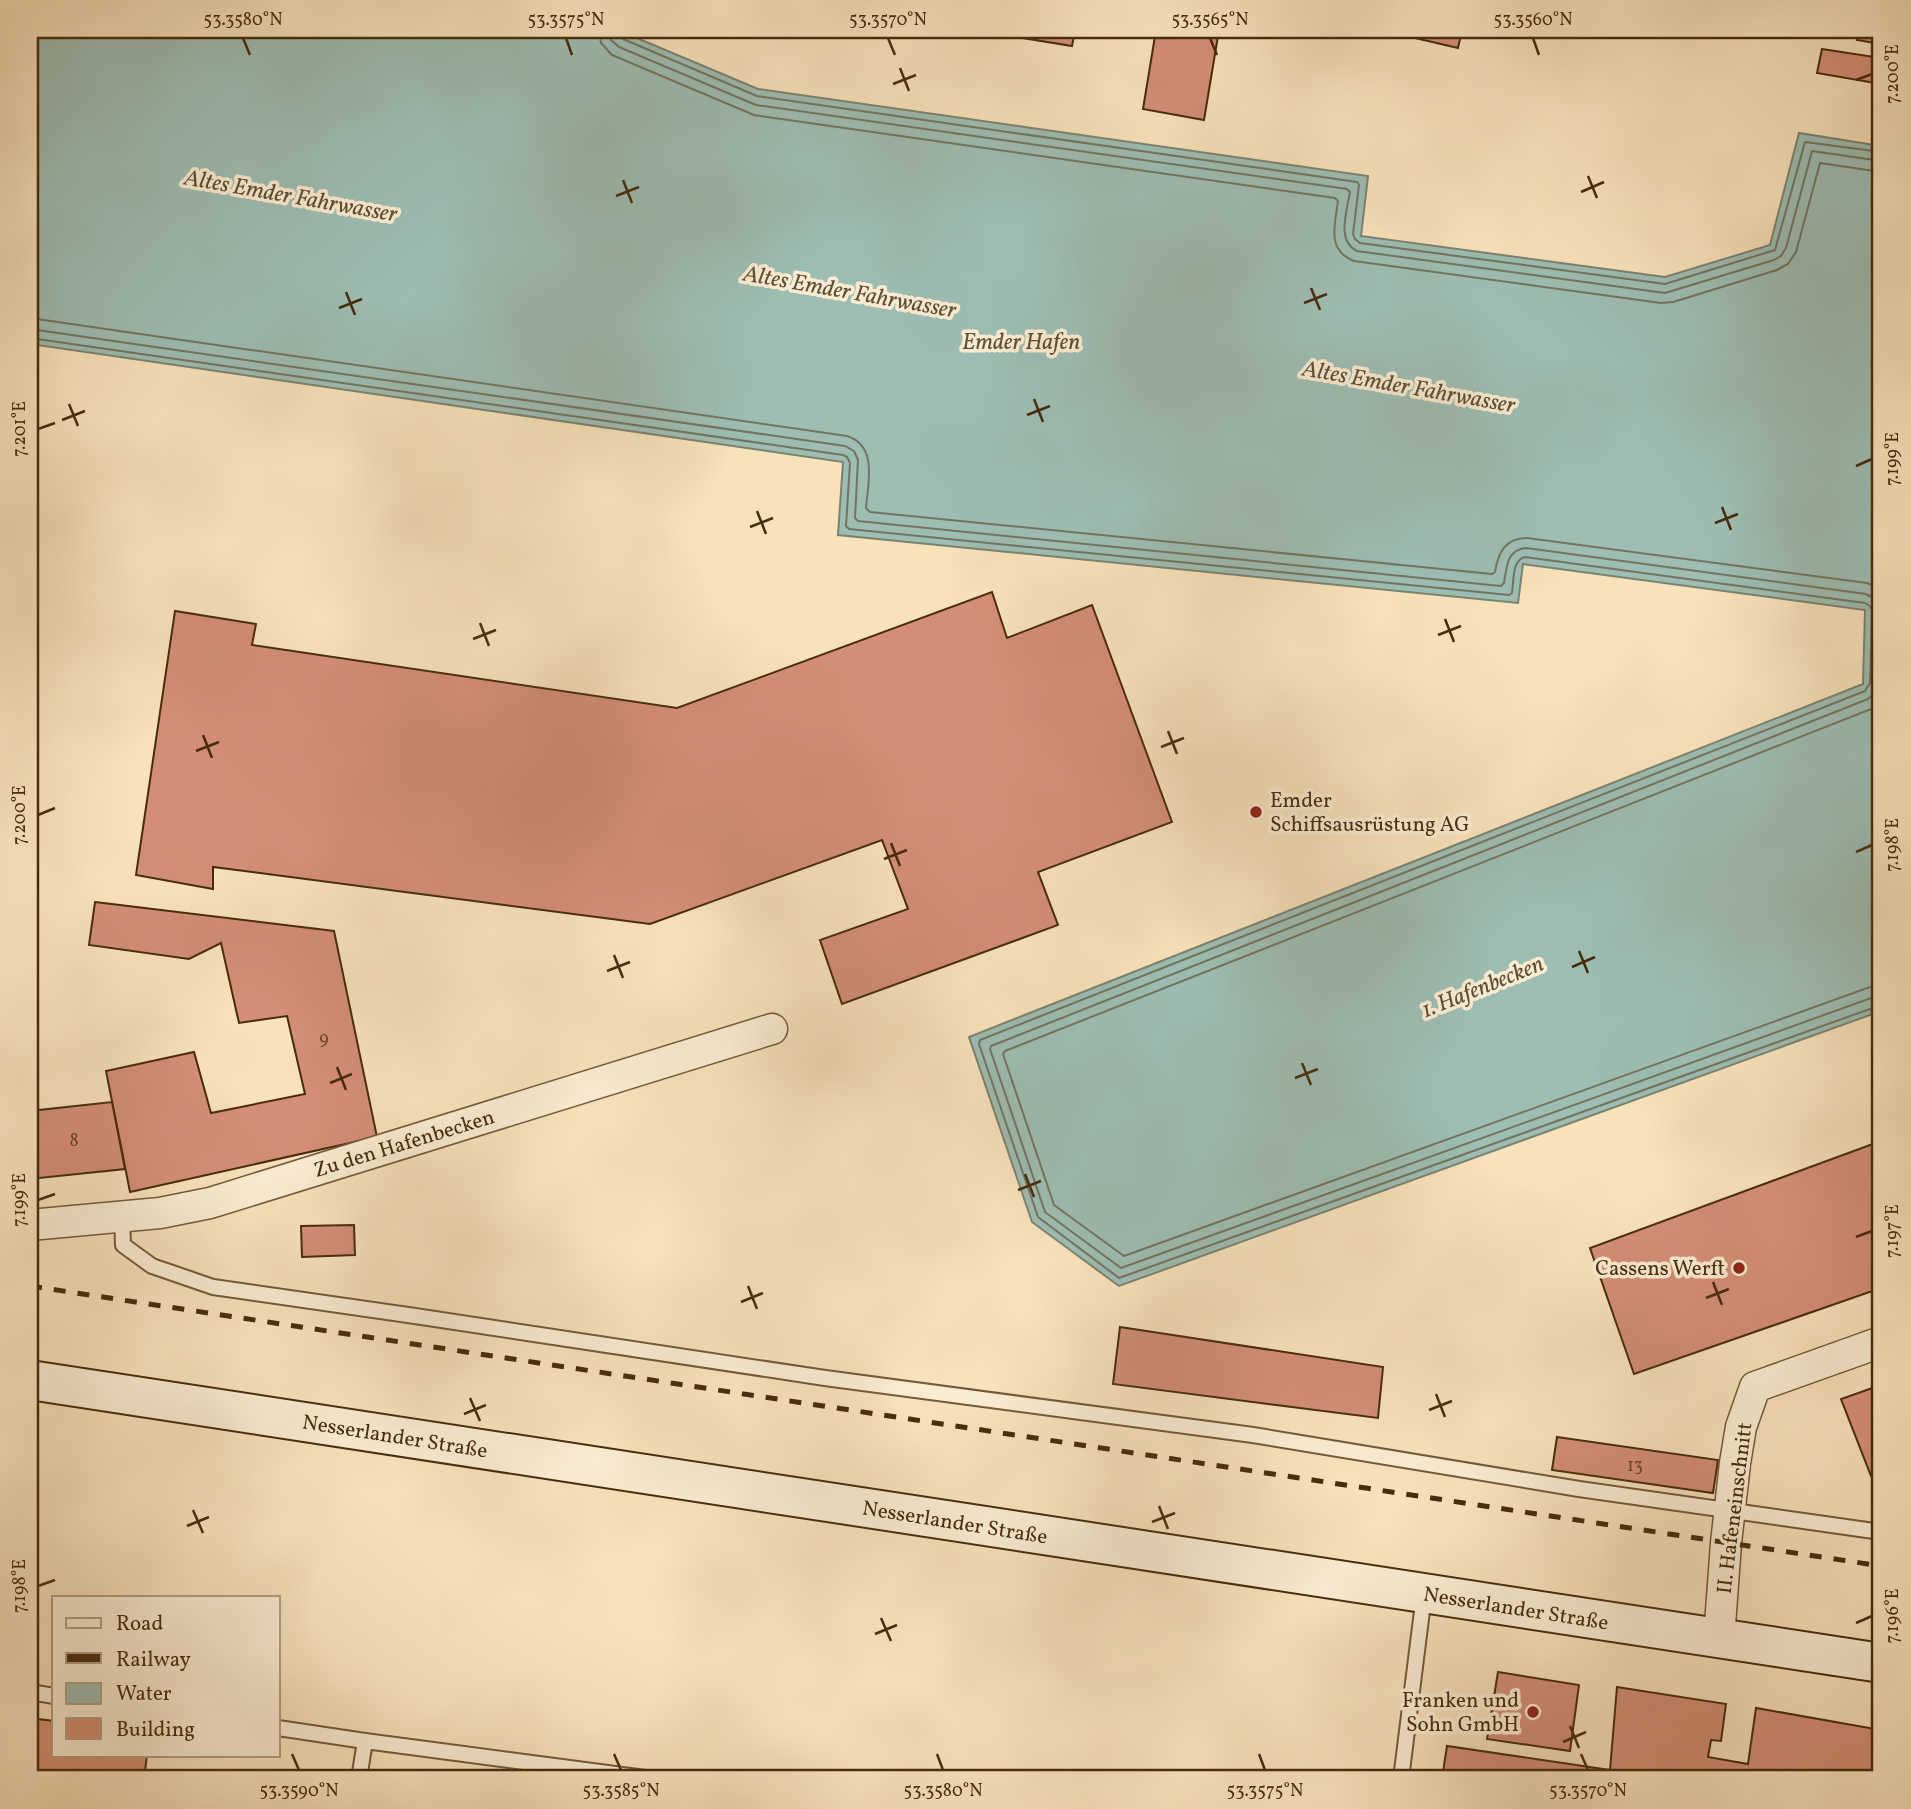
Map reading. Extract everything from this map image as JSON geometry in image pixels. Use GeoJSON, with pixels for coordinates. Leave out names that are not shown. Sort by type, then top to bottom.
{"type":"FeatureCollection","features":[{"type":"Feature","properties":{"kind":"main road","name":"Nesserlander Straße"},"geometry":{"type":"LineString","coordinates":[[30,1380],[1881,1663]]}},
{"type":"Feature","properties":{"kind":"street","name":"Zu den Hafenbecken"},"geometry":{"type":"LineString","coordinates":[[30,1225],[160,1213],[211,1203],[772,1029]]}},
{"type":"Feature","properties":{"kind":"street","name":"II. Hafeneinschnitt"},"geometry":{"type":"LineString","coordinates":[[1719,1639],[1726,1543],[1741,1427],[1755,1387],[1881,1342]]}},
{"type":"Feature","properties":{"kind":"lane"},"geometry":{"type":"LineString","coordinates":[[122,1217],[124,1245],[152,1266],[214,1287],[811,1376],[1253,1435],[1579,1489],[1881,1532]]}},
{"type":"Feature","properties":{"kind":"lane"},"geometry":{"type":"LineString","coordinates":[[1401,1779],[1424,1594]]}},
{"type":"Feature","properties":{"kind":"lane"},"geometry":{"type":"LineString","coordinates":[[30,1692],[52,1696]]}},
{"type":"Feature","properties":{"kind":"lane"},"geometry":{"type":"LineString","coordinates":[[280,1728],[653,1779]]}},
{"type":"Feature","properties":{"kind":"lane"},"geometry":{"type":"LineString","coordinates":[[359,1779],[365,1741]]}},
{"type":"Feature","properties":{"kind":"water","name":"Emder Hafen"},"geometry":{"type":"Polygon","coordinates":[[[30,30],[618,30],[758,89],[1368,176],[1361,236],[1665,277],[1770,245],[1799,133],[1881,146],[1881,1011],[1119,1286],[1032,1222],[969,1037],[1863,684],[1865,610],[1523,564],[1518,603],[838,535],[843,462],[30,344],[30,30]]]}},
{"type":"Feature","properties":{"kind":"building"},"geometry":{"type":"Polygon","coordinates":[[[980,30],[1075,30],[1072,46],[980,30]]]}},
{"type":"Feature","properties":{"kind":"building"},"geometry":{"type":"Polygon","coordinates":[[[1156,30],[1219,30],[1204,120],[1143,109],[1156,30]]]}},
{"type":"Feature","properties":{"kind":"building"},"geometry":{"type":"Polygon","coordinates":[[[1386,30],[1462,30],[1458,48],[1386,30]]]}},
{"type":"Feature","properties":{"kind":"building"},"geometry":{"type":"Polygon","coordinates":[[[1859,30],[1881,30],[1881,44],[1857,40],[1859,30]]]}},
{"type":"Feature","properties":{"kind":"building"},"geometry":{"type":"Polygon","coordinates":[[[1822,49],[1881,58],[1881,84],[1817,73],[1822,49]]]}},
{"type":"Feature","properties":{"kind":"building"},"geometry":{"type":"Polygon","coordinates":[[[992,592],[1007,638],[1092,605],[1172,822],[1038,872],[1058,925],[842,1004],[820,940],[908,909],[882,840],[650,924],[213,867],[213,889],[136,875],[175,611],[256,624],[252,645],[677,708],[992,592]]]}},
{"type":"Feature","properties":{"kind":"building"},"geometry":{"type":"Polygon","coordinates":[[[95,902],[334,931],[377,1137],[130,1192],[106,1071],[194,1052],[211,1113],[305,1094],[287,1016],[239,1023],[221,943],[189,959],[89,945],[95,902]]]}},
{"type":"Feature","properties":{"kind":"building"},"geometry":{"type":"Polygon","coordinates":[[[112,1102],[125,1169],[30,1179],[30,1111],[112,1102]]]}},
{"type":"Feature","properties":{"kind":"building","name":"Cassens Werft"},"geometry":{"type":"Polygon","coordinates":[[[1881,1141],[1881,1288],[1634,1374],[1590,1248],[1881,1141]]]}},
{"type":"Feature","properties":{"kind":"building"},"geometry":{"type":"Polygon","coordinates":[[[354,1225],[355,1255],[302,1257],[301,1226],[354,1225]]]}},
{"type":"Feature","properties":{"kind":"building"},"geometry":{"type":"Polygon","coordinates":[[[1120,1327],[1383,1367],[1378,1418],[1113,1384],[1120,1327]]]}},
{"type":"Feature","properties":{"kind":"building"},"geometry":{"type":"Polygon","coordinates":[[[1881,1385],[1881,1472],[1871,1476],[1841,1399],[1881,1385]]]}},
{"type":"Feature","properties":{"kind":"building"},"geometry":{"type":"Polygon","coordinates":[[[1557,1437],[1718,1460],[1713,1493],[1552,1470],[1557,1437]]]}},
{"type":"Feature","properties":{"kind":"building","name":"Franken und Sohn GmbH"},"geometry":{"type":"Polygon","coordinates":[[[1498,1672],[1579,1685],[1570,1751],[1487,1739],[1498,1672]]]}},
{"type":"Feature","properties":{"kind":"building"},"geometry":{"type":"Polygon","coordinates":[[[1617,1687],[1726,1704],[1721,1741],[1711,1740],[1708,1757],[1748,1764],[1756,1708],[1881,1730],[1881,1779],[1442,1779],[1447,1746],[1610,1770],[1617,1687]]]}},
{"type":"Feature","properties":{"kind":"building"},"geometry":{"type":"Polygon","coordinates":[[[30,1718],[52,1721],[52,1756],[147,1756],[144,1779],[30,1779],[30,1718]]]}},
{"type":"Feature","properties":{"kind":"railway"},"geometry":{"type":"LineString","coordinates":[[30,1286],[1881,1566]]}},
{"type":"Feature","properties":{"kind":"place","name":"Emder Schiffsausrüstung AG"},"geometry":{"type":"Point","coordinates":[1256,812]}},
{"type":"Feature","properties":{"kind":"place","name":"Cassens Werft"},"geometry":{"type":"Point","coordinates":[1739,1268]}},
{"type":"Feature","properties":{"kind":"place","name":"Franken und Sohn GmbH"},"geometry":{"type":"Point","coordinates":[1533,1712]}},
{"type":"Feature","properties":{"kind":"water label","name":"Altes Emder Fahrwasser"},"geometry":{"type":"Point","coordinates":[291,195]}},
{"type":"Feature","properties":{"kind":"water label","name":"Altes Emder Fahrwasser"},"geometry":{"type":"Point","coordinates":[850,291]}},
{"type":"Feature","properties":{"kind":"water label","name":"Altes Emder Fahrwasser"},"geometry":{"type":"Point","coordinates":[1409,386]}},
{"type":"Feature","properties":{"kind":"water label","name":"1. Hafenbecken"},"geometry":{"type":"Point","coordinates":[1482,986]}}]}
